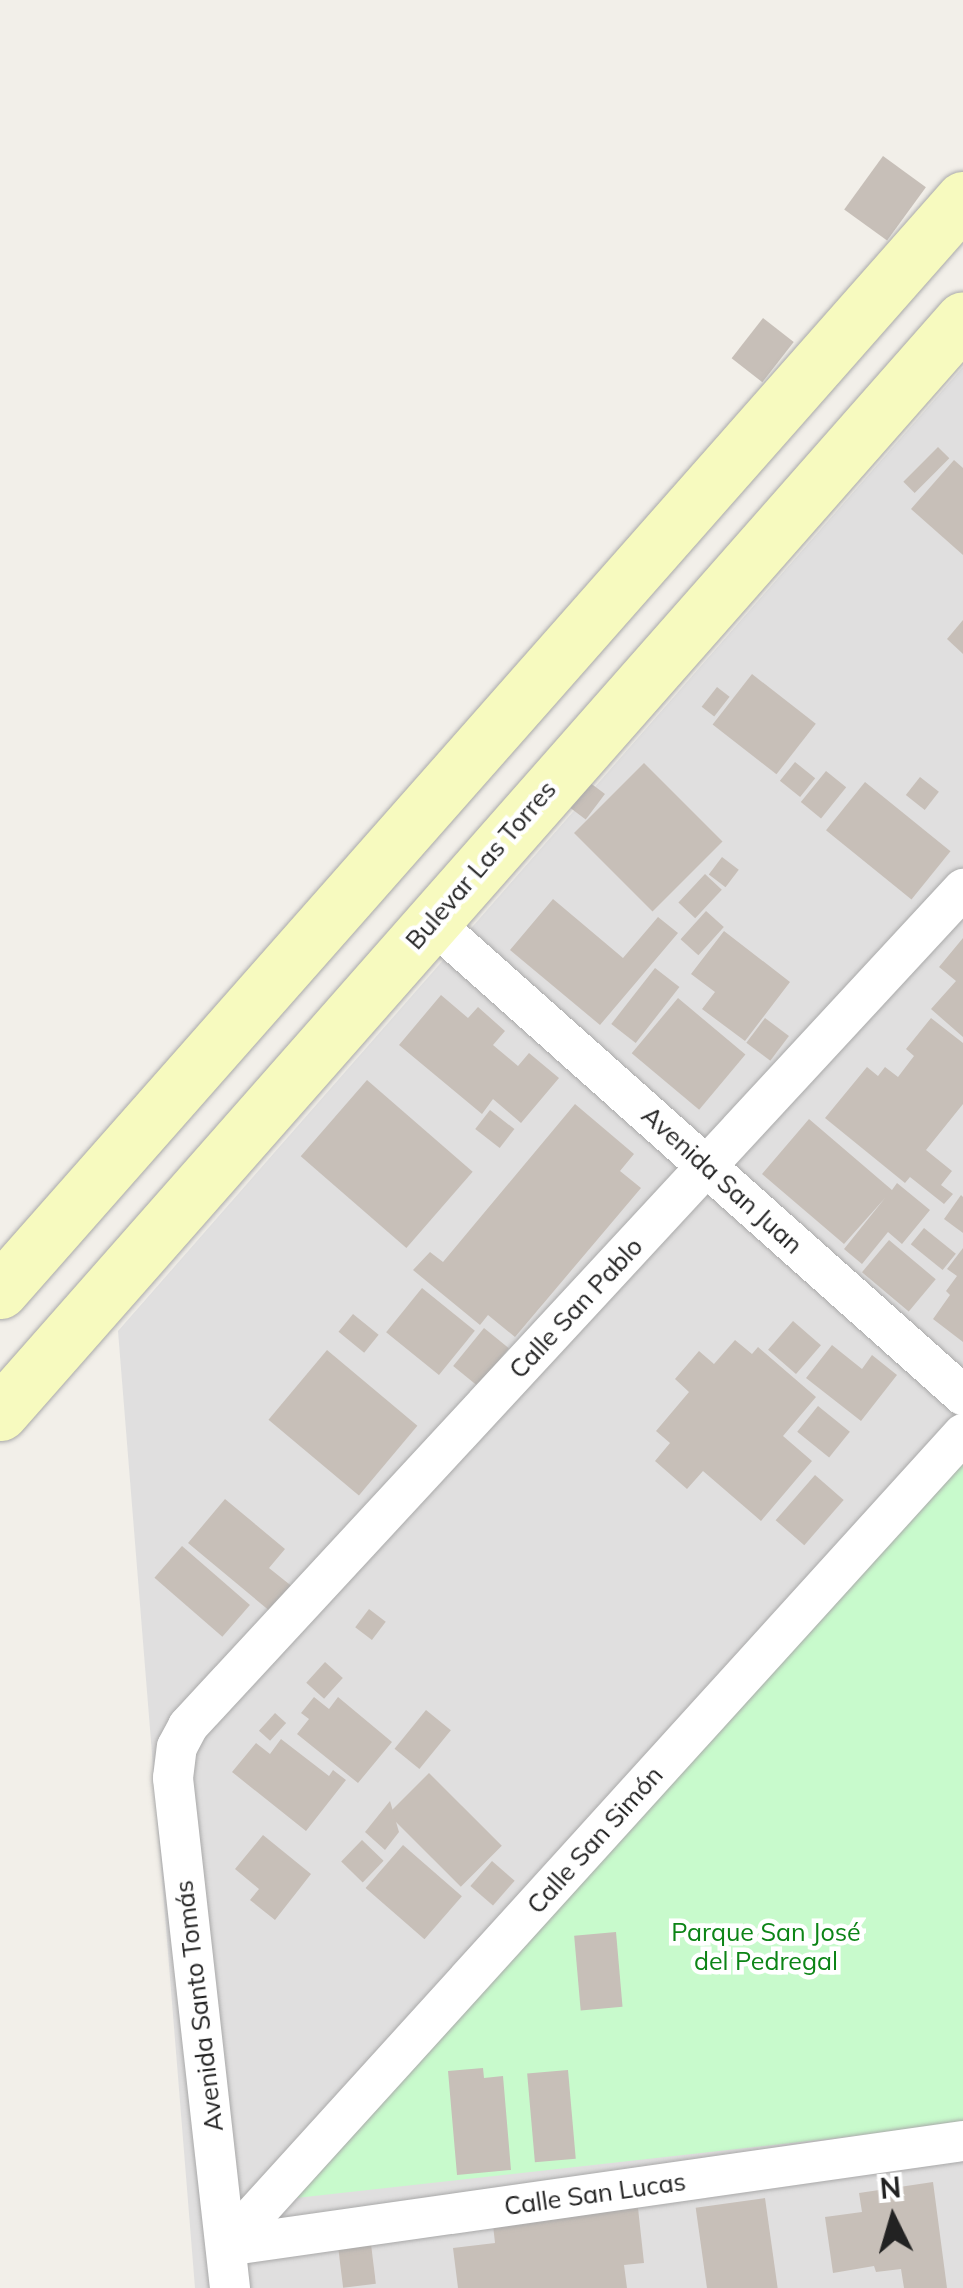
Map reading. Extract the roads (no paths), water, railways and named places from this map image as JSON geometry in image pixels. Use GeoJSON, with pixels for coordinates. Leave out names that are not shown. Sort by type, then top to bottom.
{"type":"FeatureCollection","features":[{"type":"Feature","properties":{"kind":"street"},"geometry":{"type":"LineString","coordinates":[[0,1291],[963,199]]}},
{"type":"Feature","properties":{"kind":"street","name":"Bulevar Las Torres"},"geometry":{"type":"LineString","coordinates":[[0,1413],[963,319]]}},
{"type":"Feature","properties":{"kind":"street","name":"Calle San Pablo"},"geometry":{"type":"LineString","coordinates":[[188,1726],[963,889]]}},
{"type":"Feature","properties":{"kind":"street","name":"Avenida San Juan"},"geometry":{"type":"LineString","coordinates":[[430,921],[963,1395]]}},
{"type":"Feature","properties":{"kind":"street","name":"Calle San Simón"},"geometry":{"type":"LineString","coordinates":[[226,2246],[963,1434]]}},
{"type":"Feature","properties":{"kind":"street","name":"Avenida Santo Tomás"},"geometry":{"type":"LineString","coordinates":[[188,1726],[177,1747],[173,1778],[230,2288]]}},
{"type":"Feature","properties":{"kind":"street","name":"Calle San Lucas"},"geometry":{"type":"LineString","coordinates":[[226,2246],[963,2142]]}},
{"type":"Feature","properties":{"kind":"park label","name":"Parque San José del Pedregal"},"geometry":{"type":"Point","coordinates":[766,1948]}}]}
